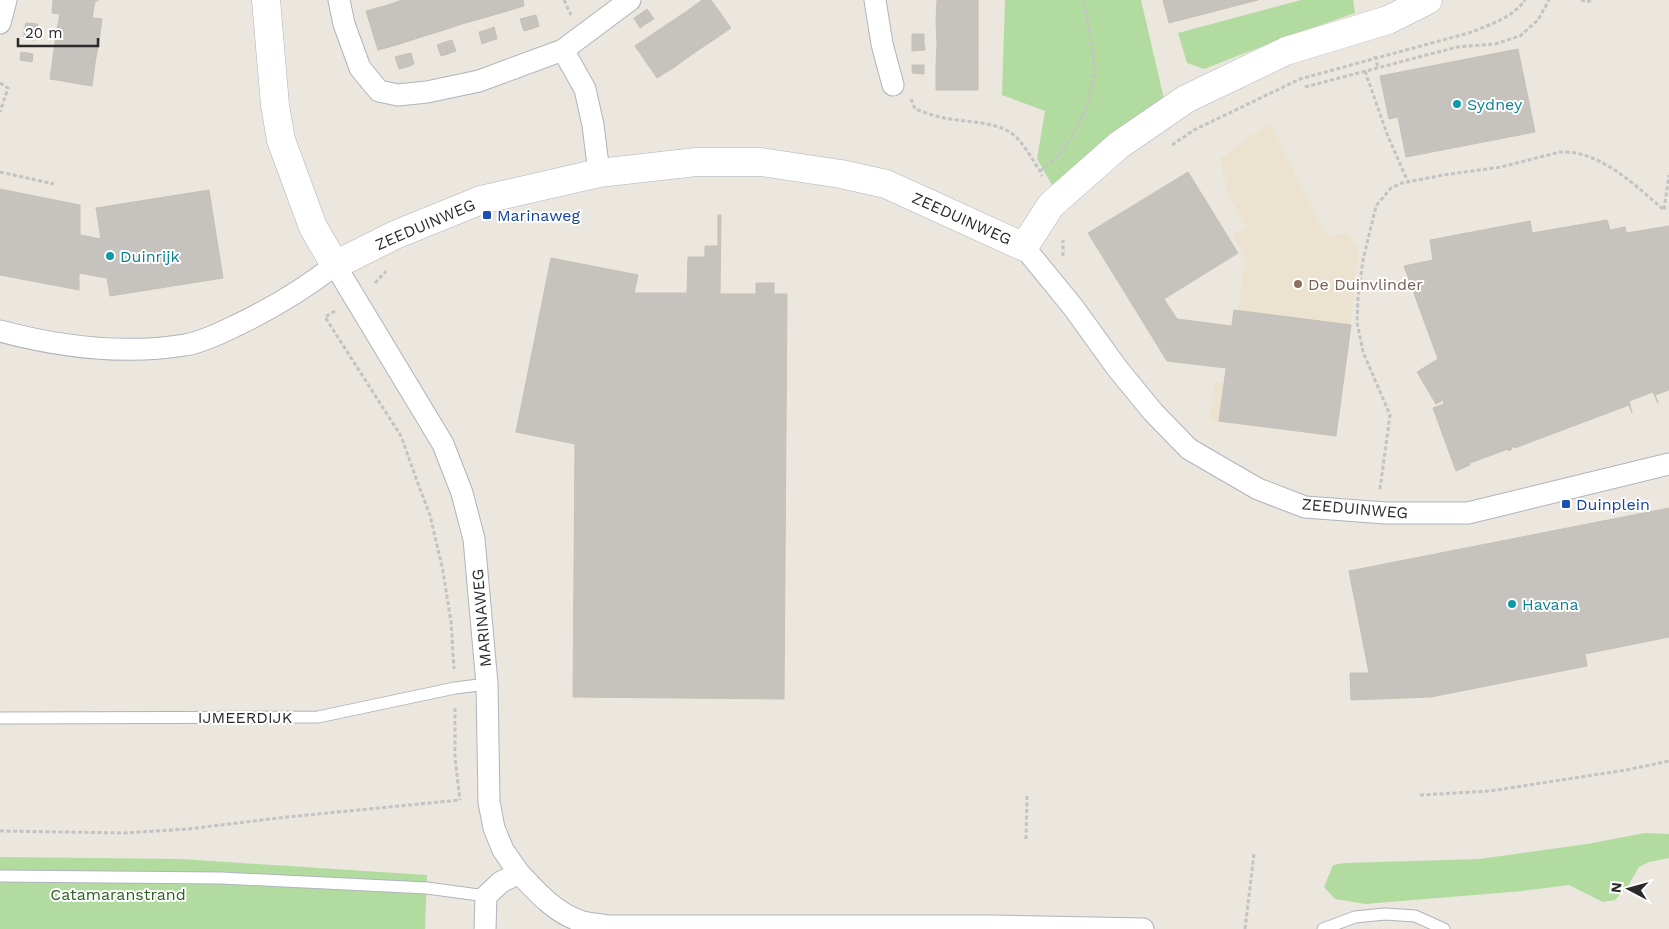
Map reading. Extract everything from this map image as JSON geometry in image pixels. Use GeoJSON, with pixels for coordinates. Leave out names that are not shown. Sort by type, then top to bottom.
{"type":"FeatureCollection","features":[{"type":"Feature","properties":{"kind":"street"},"geometry":{"type":"LineString","coordinates":[[0,24],[6,0]]}},
{"type":"Feature","properties":{"kind":"street","name":"MARINAWEG"},"geometry":{"type":"LineString","coordinates":[[266,0],[275,105],[281,140],[313,227],[443,444],[462,493],[474,539],[487,684],[488,802],[494,828],[503,850],[519,873]]}},
{"type":"Feature","properties":{"kind":"street"},"geometry":{"type":"LineString","coordinates":[[338,0],[344,24],[360,68],[379,92],[398,94],[427,92],[480,81],[564,50],[630,0]]}},
{"type":"Feature","properties":{"kind":"street"},"geometry":{"type":"LineString","coordinates":[[875,0],[882,44],[892,85]]}},
{"type":"Feature","properties":{"kind":"street"},"geometry":{"type":"LineString","coordinates":[[1024,247],[1051,205],[1119,145],[1186,100],[1286,51],[1388,20],[1428,0]]}},
{"type":"Feature","properties":{"kind":"street"},"geometry":{"type":"LineString","coordinates":[[564,50],[585,89],[594,130],[599,173]]}},
{"type":"Feature","properties":{"kind":"street","name":"ZEEDUINWEG"},"geometry":{"type":"LineString","coordinates":[[335,265],[395,235],[481,200],[599,173],[705,162],[761,162],[841,174],[886,184],[1024,247],[1135,390],[1153,412],[1189,449],[1258,489],[1305,507],[1376,513],[1468,514],[1669,464]]}},
{"type":"Feature","properties":{"kind":"street"},"geometry":{"type":"LineString","coordinates":[[0,331],[74,347],[131,350],[186,344],[219,333],[265,312],[308,286],[335,265]]}},
{"type":"Feature","properties":{"kind":"street"},"geometry":{"type":"LineString","coordinates":[[486,929],[486,896],[501,882],[519,873],[541,896],[560,912],[581,922],[607,926],[991,926],[1143,929]]}},
{"type":"Feature","properties":{"kind":"lane","name":"IJMEERDIJK"},"geometry":{"type":"LineString","coordinates":[[0,718],[318,717],[455,688],[487,684]]}},
{"type":"Feature","properties":{"kind":"lane"},"geometry":{"type":"LineString","coordinates":[[0,876],[231,878],[427,888],[486,896]]}},
{"type":"Feature","properties":{"kind":"lane"},"geometry":{"type":"LineString","coordinates":[[1323,929],[1355,917],[1385,914],[1415,916],[1444,929]]}},
{"type":"Feature","properties":{"kind":"path"},"geometry":{"type":"LineString","coordinates":[[1040,171],[1061,152],[1078,125],[1089,96],[1094,73],[1090,29],[1083,0]]}},
{"type":"Feature","properties":{"kind":"path"},"geometry":{"type":"LineString","coordinates":[[1170,146],[1194,130],[1300,79],[1472,32],[1498,22],[1511,14],[1525,0]]}},
{"type":"Feature","properties":{"kind":"path"},"geometry":{"type":"LineString","coordinates":[[1305,88],[1456,47],[1495,44],[1520,36],[1538,20],[1549,0]]}},
{"type":"Feature","properties":{"kind":"path"},"geometry":{"type":"LineString","coordinates":[[1581,0],[1587,2],[1592,0]]}},
{"type":"Feature","properties":{"kind":"path"},"geometry":{"type":"LineString","coordinates":[[1365,71],[1387,134],[1408,182]]}},
{"type":"Feature","properties":{"kind":"path"},"geometry":{"type":"LineString","coordinates":[[0,83],[8,88],[0,112]]}},
{"type":"Feature","properties":{"kind":"path"},"geometry":{"type":"LineString","coordinates":[[892,85],[908,90],[915,108],[927,114],[945,119],[981,122],[1017,138],[1040,171],[1051,205]]}},
{"type":"Feature","properties":{"kind":"path"},"geometry":{"type":"LineString","coordinates":[[1376,513],[1385,464],[1390,415],[1363,352],[1357,322],[1358,298],[1363,260],[1376,206],[1391,188],[1408,182],[1501,167],[1560,152],[1570,152],[1585,155],[1633,181],[1664,210],[1669,174]]}},
{"type":"Feature","properties":{"kind":"path"},"geometry":{"type":"LineString","coordinates":[[0,172],[54,184]]}},
{"type":"Feature","properties":{"kind":"path"},"geometry":{"type":"LineString","coordinates":[[1053,282],[1059,272],[1065,236]]}},
{"type":"Feature","properties":{"kind":"path","name":"MARINAWEG"},"geometry":{"type":"LineString","coordinates":[[325,317],[401,436],[430,515],[443,571],[448,605],[455,688],[455,758],[460,800]]}},
{"type":"Feature","properties":{"kind":"path"},"geometry":{"type":"LineString","coordinates":[[1420,795],[1490,791],[1626,770],[1669,761]]}},
{"type":"Feature","properties":{"kind":"path"},"geometry":{"type":"LineString","coordinates":[[1026,839],[1027,796]]}},
{"type":"Feature","properties":{"kind":"path"},"geometry":{"type":"LineString","coordinates":[[0,831],[126,833],[460,800],[488,802]]}},
{"type":"Feature","properties":{"kind":"path"},"geometry":{"type":"LineString","coordinates":[[1245,929],[1254,854]]}},
{"type":"Feature","properties":{"kind":"shaded area","name":"De Duinvlinder"},"geometry":{"type":"Polygon","coordinates":[[[1271,124],[1323,230],[1328,236],[1348,233],[1358,250],[1351,325],[1336,436],[1209,421],[1215,382],[1228,383],[1245,257],[1232,233],[1247,228],[1229,197],[1220,159],[1249,137],[1271,124]]]}},
{"type":"Feature","properties":{"kind":"green space"},"geometry":{"type":"Polygon","coordinates":[[[1005,0],[1141,0],[1164,99],[1102,142],[1052,185],[1037,159],[1045,111],[1002,95],[1005,0]]]}},
{"type":"Feature","properties":{"kind":"green space"},"geometry":{"type":"Polygon","coordinates":[[[1301,0],[1353,0],[1355,13],[1204,69],[1187,63],[1178,33],[1301,0]]]}},
{"type":"Feature","properties":{"kind":"green space"},"geometry":{"type":"Polygon","coordinates":[[[1645,833],[1669,834],[1669,858],[1649,862],[1639,867],[1628,886],[1615,900],[1603,902],[1569,885],[1523,891],[1365,904],[1335,899],[1324,887],[1333,865],[1345,863],[1479,859],[1587,844],[1645,833]]]}},
{"type":"Feature","properties":{"kind":"green space","name":"Catamaranstrand"},"geometry":{"type":"Polygon","coordinates":[[[0,857],[181,859],[427,875],[425,929],[0,929],[0,857]]]}},
{"type":"Feature","properties":{"kind":"building"},"geometry":{"type":"Polygon","coordinates":[[[53,0],[98,1],[95,1],[92,18],[52,13],[53,0]]]}},
{"type":"Feature","properties":{"kind":"building"},"geometry":{"type":"Polygon","coordinates":[[[402,0],[409,0],[421,37],[400,44],[388,5],[402,0]]]}},
{"type":"Feature","properties":{"kind":"building"},"geometry":{"type":"Polygon","coordinates":[[[409,0],[432,0],[441,31],[421,37],[409,0]]]}},
{"type":"Feature","properties":{"kind":"building"},"geometry":{"type":"Polygon","coordinates":[[[432,0],[455,0],[462,24],[441,31],[432,0]]]}},
{"type":"Feature","properties":{"kind":"building"},"geometry":{"type":"Polygon","coordinates":[[[455,0],[477,0],[483,18],[462,24],[455,0]]]}},
{"type":"Feature","properties":{"kind":"building"},"geometry":{"type":"Polygon","coordinates":[[[477,0],[500,0],[504,12],[483,18],[477,0]]]}},
{"type":"Feature","properties":{"kind":"building"},"geometry":{"type":"Polygon","coordinates":[[[500,0],[523,0],[524,6],[504,12],[500,0]]]}},
{"type":"Feature","properties":{"kind":"building"},"geometry":{"type":"Polygon","coordinates":[[[702,0],[711,0],[731,28],[712,41],[690,9],[702,0]]]}},
{"type":"Feature","properties":{"kind":"building"},"geometry":{"type":"Polygon","coordinates":[[[937,0],[978,0],[978,20],[936,20],[937,0]]]}},
{"type":"Feature","properties":{"kind":"building"},"geometry":{"type":"Polygon","coordinates":[[[1163,0],[1258,0],[1169,23],[1163,0]]]}},
{"type":"Feature","properties":{"kind":"building"},"geometry":{"type":"Polygon","coordinates":[[[388,5],[400,44],[378,50],[366,11],[388,5]]]}},
{"type":"Feature","properties":{"kind":"building"},"geometry":{"type":"Polygon","coordinates":[[[647,9],[654,19],[647,23],[640,14],[647,9]]]}},
{"type":"Feature","properties":{"kind":"building"},"geometry":{"type":"Polygon","coordinates":[[[690,9],[712,41],[694,53],[672,21],[690,9]]]}},
{"type":"Feature","properties":{"kind":"building"},"geometry":{"type":"Polygon","coordinates":[[[60,14],[102,19],[99,42],[56,35],[60,14]]]}},
{"type":"Feature","properties":{"kind":"building"},"geometry":{"type":"Polygon","coordinates":[[[640,14],[647,23],[640,28],[634,18],[640,14]]]}},
{"type":"Feature","properties":{"kind":"building"},"geometry":{"type":"Polygon","coordinates":[[[536,15],[539,26],[531,29],[528,17],[536,15]]]}},
{"type":"Feature","properties":{"kind":"building"},"geometry":{"type":"Polygon","coordinates":[[[528,17],[531,29],[524,31],[520,19],[528,17]]]}},
{"type":"Feature","properties":{"kind":"building"},"geometry":{"type":"Polygon","coordinates":[[[936,20],[978,20],[978,43],[937,43],[936,20]]]}},
{"type":"Feature","properties":{"kind":"building"},"geometry":{"type":"Polygon","coordinates":[[[672,21],[694,53],[676,66],[654,33],[672,21]]]}},
{"type":"Feature","properties":{"kind":"building"},"geometry":{"type":"Polygon","coordinates":[[[26,23],[38,24],[36,32],[24,30],[26,23]]]}},
{"type":"Feature","properties":{"kind":"building"},"geometry":{"type":"Polygon","coordinates":[[[494,27],[497,39],[490,41],[486,30],[494,27]]]}},
{"type":"Feature","properties":{"kind":"building"},"geometry":{"type":"Polygon","coordinates":[[[24,30],[36,32],[35,40],[24,39],[24,30]]]}},
{"type":"Feature","properties":{"kind":"building"},"geometry":{"type":"Polygon","coordinates":[[[486,30],[490,41],[482,44],[479,32],[486,30]]]}},
{"type":"Feature","properties":{"kind":"building"},"geometry":{"type":"Polygon","coordinates":[[[654,33],[676,66],[657,78],[635,46],[654,33]]]}},
{"type":"Feature","properties":{"kind":"building"},"geometry":{"type":"Polygon","coordinates":[[[912,34],[924,34],[924,42],[912,43],[912,34]]]}},
{"type":"Feature","properties":{"kind":"building"},"geometry":{"type":"Polygon","coordinates":[[[56,35],[99,42],[95,63],[53,57],[56,35]]]}},
{"type":"Feature","properties":{"kind":"building"},"geometry":{"type":"Polygon","coordinates":[[[452,40],[456,51],[448,54],[445,42],[452,40]]]}},
{"type":"Feature","properties":{"kind":"building"},"geometry":{"type":"Polygon","coordinates":[[[445,42],[448,54],[441,56],[437,45],[445,42]]]}},
{"type":"Feature","properties":{"kind":"building"},"geometry":{"type":"Polygon","coordinates":[[[924,42],[925,50],[912,51],[912,43],[924,42]]]}},
{"type":"Feature","properties":{"kind":"building"},"geometry":{"type":"Polygon","coordinates":[[[937,43],[978,43],[978,66],[936,66],[937,43]]]}},
{"type":"Feature","properties":{"kind":"building","name":"Sydney"},"geometry":{"type":"Polygon","coordinates":[[[1518,49],[1535,132],[1406,157],[1398,117],[1389,119],[1380,76],[1518,49]]]}},
{"type":"Feature","properties":{"kind":"building"},"geometry":{"type":"Polygon","coordinates":[[[21,52],[33,54],[32,62],[20,60],[21,52]]]}},
{"type":"Feature","properties":{"kind":"building"},"geometry":{"type":"Polygon","coordinates":[[[411,53],[414,64],[407,67],[403,55],[411,53]]]}},
{"type":"Feature","properties":{"kind":"building"},"geometry":{"type":"Polygon","coordinates":[[[403,55],[407,67],[399,69],[395,57],[403,55]]]}},
{"type":"Feature","properties":{"kind":"building"},"geometry":{"type":"Polygon","coordinates":[[[53,57],[95,63],[92,86],[50,79],[53,57]]]}},
{"type":"Feature","properties":{"kind":"building"},"geometry":{"type":"Polygon","coordinates":[[[912,65],[924,65],[924,74],[912,73],[912,65]]]}},
{"type":"Feature","properties":{"kind":"building"},"geometry":{"type":"Polygon","coordinates":[[[936,66],[978,66],[978,90],[936,90],[936,66]]]}},
{"type":"Feature","properties":{"kind":"building"},"geometry":{"type":"Polygon","coordinates":[[[1188,172],[1238,253],[1164,299],[1177,319],[1231,326],[1226,368],[1167,361],[1088,233],[1188,172]]]}},
{"type":"Feature","properties":{"kind":"building","name":"Duinrijk"},"geometry":{"type":"Polygon","coordinates":[[[0,189],[80,205],[80,235],[101,239],[96,208],[209,190],[223,278],[110,296],[107,278],[79,273],[79,290],[0,275],[0,189]]]}},
{"type":"Feature","properties":{"kind":"building"},"geometry":{"type":"Polygon","coordinates":[[[718,215],[721,215],[720,294],[756,294],[756,283],[774,283],[774,294],[787,294],[784,699],[573,697],[575,444],[516,432],[551,258],[638,275],[634,293],[687,293],[688,257],[705,257],[705,246],[718,246],[718,215]]]}},
{"type":"Feature","properties":{"kind":"building"},"geometry":{"type":"Polygon","coordinates":[[[1607,220],[1610,230],[1625,227],[1626,233],[1669,226],[1669,390],[1655,395],[1658,403],[1653,392],[1629,401],[1632,413],[1629,405],[1515,448],[1515,446],[1508,451],[1508,449],[1470,463],[1470,465],[1456,471],[1433,408],[1444,404],[1443,400],[1436,404],[1417,372],[1438,359],[1404,266],[1433,260],[1430,240],[1530,221],[1532,233],[1607,220]]]}},
{"type":"Feature","properties":{"kind":"building"},"geometry":{"type":"Polygon","coordinates":[[[1234,310],[1351,325],[1336,436],[1219,421],[1234,310]]]}},
{"type":"Feature","properties":{"kind":"building","name":"Havana"},"geometry":{"type":"Polygon","coordinates":[[[1669,508],[1669,637],[1585,654],[1587,666],[1431,697],[1351,700],[1350,673],[1369,673],[1349,571],[1669,508]]]}},
{"type":"Feature","properties":{"kind":"place","name":"Sydney"},"geometry":{"type":"Point","coordinates":[1457,104]}},
{"type":"Feature","properties":{"kind":"place","name":"Marinaweg"},"geometry":{"type":"Point","coordinates":[487,215]}},
{"type":"Feature","properties":{"kind":"place","name":"Duinrijk"},"geometry":{"type":"Point","coordinates":[110,256]}},
{"type":"Feature","properties":{"kind":"place","name":"De Duinvlinder"},"geometry":{"type":"Point","coordinates":[1298,284]}},
{"type":"Feature","properties":{"kind":"place","name":"Duinplein"},"geometry":{"type":"Point","coordinates":[1566,504]}},
{"type":"Feature","properties":{"kind":"place","name":"Havana"},"geometry":{"type":"Point","coordinates":[1512,604]}}]}
